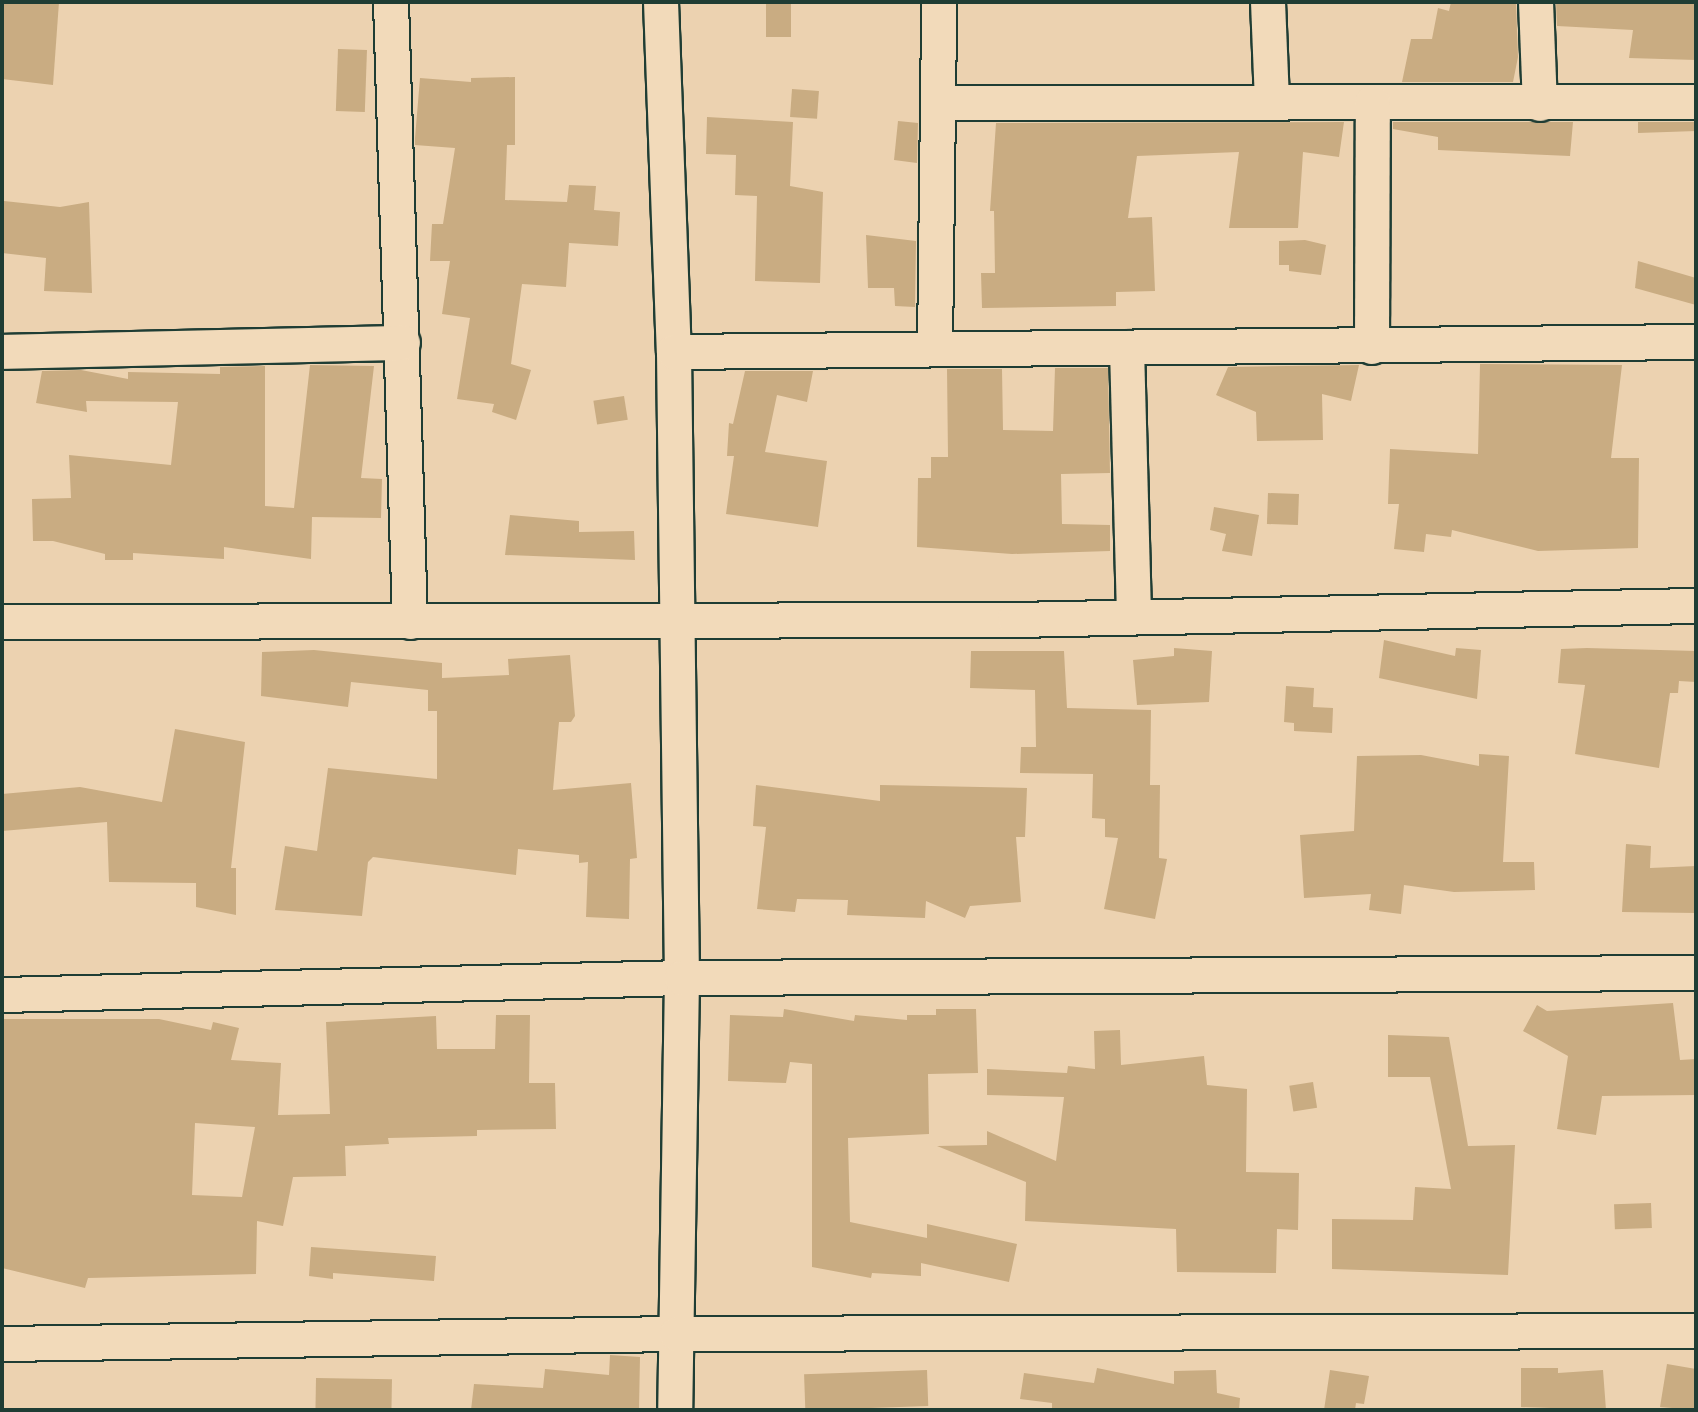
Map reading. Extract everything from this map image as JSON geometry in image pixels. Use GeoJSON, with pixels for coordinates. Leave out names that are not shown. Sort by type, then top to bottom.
{"type":"FeatureCollection","features":[{"type":"Feature","properties":{"kind":"street"},"geometry":{"type":"LineString","coordinates":[[391,2],[410,622]]}},
{"type":"Feature","properties":{"kind":"street"},"geometry":{"type":"LineString","coordinates":[[661,2],[674,352],[674,622],[682,978],[675,1410]]}},
{"type":"Feature","properties":{"kind":"street"},"geometry":{"type":"LineString","coordinates":[[935,348],[939,2]]}},
{"type":"Feature","properties":{"kind":"street"},"geometry":{"type":"LineString","coordinates":[[1268,2],[1272,102]]}},
{"type":"Feature","properties":{"kind":"street"},"geometry":{"type":"LineString","coordinates":[[1536,2],[1540,104]]}},
{"type":"Feature","properties":{"kind":"street"},"geometry":{"type":"LineString","coordinates":[[938,103],[1696,102]]}},
{"type":"Feature","properties":{"kind":"street"},"geometry":{"type":"LineString","coordinates":[[1372,347],[1373,103]]}},
{"type":"Feature","properties":{"kind":"street"},"geometry":{"type":"LineString","coordinates":[[674,352],[1696,342]]}},
{"type":"Feature","properties":{"kind":"street"},"geometry":{"type":"LineString","coordinates":[[2,352],[403,343]]}},
{"type":"Feature","properties":{"kind":"street"},"geometry":{"type":"LineString","coordinates":[[1127,348],[1134,615]]}},
{"type":"Feature","properties":{"kind":"street"},"geometry":{"type":"LineString","coordinates":[[2,622],[674,622],[1696,606]]}},
{"type":"Feature","properties":{"kind":"street"},"geometry":{"type":"LineString","coordinates":[[2,995],[682,978],[1696,973]]}},
{"type":"Feature","properties":{"kind":"street"},"geometry":{"type":"LineString","coordinates":[[2,1344],[677,1334],[1696,1331]]}},
{"type":"Feature","properties":{"kind":"building"},"geometry":{"type":"Polygon","coordinates":[[[2,2],[59,2],[53,85],[2,79],[2,2]]]}},
{"type":"Feature","properties":{"kind":"building"},"geometry":{"type":"Polygon","coordinates":[[[766,2],[791,2],[791,37],[766,37],[766,2]]]}},
{"type":"Feature","properties":{"kind":"building"},"geometry":{"type":"Polygon","coordinates":[[[1451,2],[1516,2],[1518,57],[1513,82],[1402,82],[1411,39],[1432,39],[1438,8],[1449,11],[1451,2]]]}},
{"type":"Feature","properties":{"kind":"building"},"geometry":{"type":"Polygon","coordinates":[[[1556,2],[1696,2],[1696,60],[1629,58],[1633,30],[1557,26],[1556,2]]]}},
{"type":"Feature","properties":{"kind":"building"},"geometry":{"type":"Polygon","coordinates":[[[338,49],[367,50],[365,112],[336,111],[338,49]]]}},
{"type":"Feature","properties":{"kind":"building"},"geometry":{"type":"Polygon","coordinates":[[[515,77],[515,145],[507,145],[505,200],[567,202],[569,185],[596,186],[594,210],[620,212],[618,246],[569,243],[566,287],[522,284],[511,364],[531,370],[516,420],[492,412],[494,404],[457,399],[470,318],[442,314],[450,261],[430,261],[432,224],[443,224],[455,148],[415,145],[420,78],[471,82],[471,78],[515,77]]]}},
{"type":"Feature","properties":{"kind":"building"},"geometry":{"type":"Polygon","coordinates":[[[792,89],[819,91],[817,119],[790,117],[792,89]]]}},
{"type":"Feature","properties":{"kind":"building"},"geometry":{"type":"Polygon","coordinates":[[[707,117],[793,122],[790,186],[823,192],[820,283],[755,281],[757,196],[735,195],[736,155],[706,154],[707,117]]]}},
{"type":"Feature","properties":{"kind":"building"},"geometry":{"type":"Polygon","coordinates":[[[898,121],[918,123],[917,163],[894,160],[898,121]]]}},
{"type":"Feature","properties":{"kind":"building"},"geometry":{"type":"Polygon","coordinates":[[[1344,122],[1339,157],[1303,152],[1298,228],[1229,228],[1239,152],[1137,156],[1128,218],[1152,217],[1155,291],[1116,292],[1116,306],[982,308],[981,273],[995,273],[994,211],[990,211],[996,123],[1344,122]]]}},
{"type":"Feature","properties":{"kind":"building"},"geometry":{"type":"Polygon","coordinates":[[[1393,122],[1573,122],[1570,156],[1438,150],[1438,137],[1393,129],[1393,122]]]}},
{"type":"Feature","properties":{"kind":"building"},"geometry":{"type":"Polygon","coordinates":[[[1638,122],[1696,122],[1696,131],[1638,133],[1638,122]]]}},
{"type":"Feature","properties":{"kind":"building"},"geometry":{"type":"Polygon","coordinates":[[[4,201],[60,207],[89,202],[92,293],[44,291],[46,258],[2,253],[4,201]]]}},
{"type":"Feature","properties":{"kind":"building"},"geometry":{"type":"Polygon","coordinates":[[[866,235],[916,241],[915,307],[895,306],[894,288],[868,288],[866,235]]]}},
{"type":"Feature","properties":{"kind":"building"},"geometry":{"type":"Polygon","coordinates":[[[1305,240],[1326,245],[1321,275],[1289,271],[1289,265],[1279,265],[1279,241],[1305,240]]]}},
{"type":"Feature","properties":{"kind":"building"},"geometry":{"type":"Polygon","coordinates":[[[1638,261],[1696,278],[1696,305],[1635,288],[1638,261]]]}},
{"type":"Feature","properties":{"kind":"building"},"geometry":{"type":"Polygon","coordinates":[[[1480,364],[1622,365],[1611,458],[1639,458],[1638,548],[1538,551],[1452,530],[1451,537],[1426,534],[1424,552],[1394,549],[1399,504],[1388,504],[1390,449],[1478,454],[1480,364]]]}},
{"type":"Feature","properties":{"kind":"building"},"geometry":{"type":"Polygon","coordinates":[[[310,365],[374,366],[361,478],[382,479],[381,518],[312,517],[311,559],[224,547],[224,559],[133,553],[133,560],[105,560],[105,554],[53,541],[33,541],[32,499],[71,498],[69,455],[171,465],[178,402],[86,401],[87,412],[36,403],[42,371],[81,370],[128,379],[128,372],[220,374],[220,367],[265,366],[265,506],[294,508],[310,365]]]}},
{"type":"Feature","properties":{"kind":"building"},"geometry":{"type":"Polygon","coordinates":[[[1359,365],[1351,401],[1322,394],[1323,440],[1257,441],[1256,412],[1216,395],[1228,367],[1359,365]]]}},
{"type":"Feature","properties":{"kind":"building"},"geometry":{"type":"Polygon","coordinates":[[[1055,368],[1108,368],[1110,473],[1061,474],[1062,524],[1110,525],[1110,551],[1012,554],[917,547],[918,478],[931,478],[931,457],[948,457],[947,369],[1002,369],[1003,430],[1053,431],[1055,368]]]}},
{"type":"Feature","properties":{"kind":"building"},"geometry":{"type":"Polygon","coordinates":[[[745,371],[813,371],[807,402],[777,395],[765,452],[827,461],[818,527],[726,514],[734,456],[727,456],[729,423],[733,424],[745,371]]]}},
{"type":"Feature","properties":{"kind":"building"},"geometry":{"type":"Polygon","coordinates":[[[624,396],[628,420],[597,425],[593,401],[624,396]]]}},
{"type":"Feature","properties":{"kind":"building"},"geometry":{"type":"Polygon","coordinates":[[[1268,493],[1299,494],[1298,525],[1267,524],[1268,493]]]}},
{"type":"Feature","properties":{"kind":"building"},"geometry":{"type":"Polygon","coordinates":[[[1214,507],[1259,515],[1252,556],[1222,551],[1226,534],[1210,530],[1214,507]]]}},
{"type":"Feature","properties":{"kind":"building"},"geometry":{"type":"Polygon","coordinates":[[[510,515],[579,521],[579,532],[634,531],[635,560],[505,555],[510,515]]]}},
{"type":"Feature","properties":{"kind":"building"},"geometry":{"type":"Polygon","coordinates":[[[1384,640],[1455,656],[1456,648],[1481,650],[1477,699],[1379,678],[1384,640]]]}},
{"type":"Feature","properties":{"kind":"building"},"geometry":{"type":"Polygon","coordinates":[[[1174,648],[1212,651],[1209,702],[1137,705],[1133,660],[1174,656],[1174,648]]]}},
{"type":"Feature","properties":{"kind":"building"},"geometry":{"type":"Polygon","coordinates":[[[1561,649],[1696,651],[1696,682],[1679,681],[1678,693],[1670,693],[1659,768],[1575,754],[1585,685],[1558,683],[1561,649]]]}},
{"type":"Feature","properties":{"kind":"building"},"geometry":{"type":"Polygon","coordinates":[[[314,650],[442,663],[442,678],[509,675],[508,659],[570,655],[575,716],[571,722],[559,722],[553,790],[631,783],[637,858],[630,859],[629,919],[586,917],[588,862],[579,863],[579,855],[518,849],[516,875],[373,857],[368,862],[362,916],[275,910],[285,846],[317,851],[328,768],[437,779],[437,711],[428,711],[428,690],[351,682],[348,707],[261,696],[262,652],[314,650]]]}},
{"type":"Feature","properties":{"kind":"building"},"geometry":{"type":"Polygon","coordinates":[[[971,651],[1064,651],[1067,708],[1151,710],[1150,785],[1160,785],[1159,858],[1167,859],[1155,919],[1104,909],[1118,838],[1105,837],[1105,819],[1092,818],[1093,774],[1020,773],[1021,747],[1036,747],[1035,690],[970,688],[971,651]]]}},
{"type":"Feature","properties":{"kind":"building"},"geometry":{"type":"Polygon","coordinates":[[[1286,686],[1314,688],[1313,707],[1333,708],[1332,733],[1294,731],[1294,723],[1284,722],[1286,686]]]}},
{"type":"Feature","properties":{"kind":"building"},"geometry":{"type":"Polygon","coordinates":[[[175,729],[245,742],[231,868],[236,868],[236,915],[196,907],[196,883],[109,882],[107,822],[2,831],[2,794],[80,787],[162,802],[175,729]]]}},
{"type":"Feature","properties":{"kind":"building"},"geometry":{"type":"Polygon","coordinates":[[[1479,754],[1509,756],[1503,862],[1534,862],[1535,890],[1454,892],[1404,885],[1401,914],[1369,910],[1371,894],[1304,898],[1300,835],[1354,831],[1357,756],[1421,755],[1479,766],[1479,754]]]}},
{"type":"Feature","properties":{"kind":"building"},"geometry":{"type":"Polygon","coordinates":[[[756,785],[880,801],[880,785],[1027,788],[1025,837],[1016,837],[1021,902],[970,906],[965,918],[926,901],[925,918],[847,915],[848,900],[797,899],[795,912],[757,909],[766,827],[753,826],[756,785]]]}},
{"type":"Feature","properties":{"kind":"building"},"geometry":{"type":"Polygon","coordinates":[[[1626,844],[1651,846],[1650,868],[1696,866],[1696,913],[1622,912],[1626,844]]]}},
{"type":"Feature","properties":{"kind":"building"},"geometry":{"type":"Polygon","coordinates":[[[1673,1003],[1680,1060],[1696,1059],[1696,1095],[1602,1096],[1596,1135],[1557,1129],[1568,1056],[1523,1031],[1537,1005],[1547,1011],[1673,1003]]]}},
{"type":"Feature","properties":{"kind":"building"},"geometry":{"type":"Polygon","coordinates":[[[784,1009],[854,1021],[855,1015],[907,1020],[907,1015],[936,1015],[936,1009],[976,1009],[978,1073],[928,1074],[929,1134],[848,1138],[850,1222],[927,1238],[927,1224],[1017,1244],[1009,1282],[921,1263],[921,1276],[872,1273],[871,1278],[812,1267],[812,1064],[790,1062],[786,1083],[728,1081],[730,1015],[783,1017],[784,1009]]]}},
{"type":"Feature","properties":{"kind":"building"},"geometry":{"type":"Polygon","coordinates":[[[496,1015],[530,1015],[529,1083],[555,1083],[556,1129],[477,1130],[477,1136],[388,1138],[389,1144],[345,1146],[346,1176],[293,1177],[283,1226],[257,1221],[256,1274],[88,1278],[85,1288],[2,1268],[2,1019],[159,1019],[211,1030],[213,1022],[239,1028],[231,1060],[281,1063],[278,1115],[330,1114],[326,1022],[436,1016],[437,1049],[495,1049],[496,1015]],[[195,1123],[192,1195],[242,1197],[255,1127],[195,1123]]]}},
{"type":"Feature","properties":{"kind":"building"},"geometry":{"type":"Polygon","coordinates":[[[1120,1030],[1121,1065],[1204,1056],[1207,1085],[1247,1089],[1246,1172],[1299,1173],[1298,1230],[1277,1229],[1276,1273],[1177,1272],[1176,1229],[1025,1221],[1026,1182],[937,1146],[987,1145],[987,1131],[1056,1161],[1064,1097],[987,1095],[987,1069],[1067,1073],[1068,1066],[1095,1069],[1094,1031],[1120,1030]]]}},
{"type":"Feature","properties":{"kind":"building"},"geometry":{"type":"Polygon","coordinates":[[[1388,1035],[1449,1037],[1468,1146],[1515,1145],[1508,1275],[1332,1269],[1332,1219],[1413,1220],[1415,1187],[1451,1189],[1430,1077],[1388,1077],[1388,1035]]]}},
{"type":"Feature","properties":{"kind":"building"},"geometry":{"type":"Polygon","coordinates":[[[1313,1082],[1317,1108],[1293,1111],[1289,1086],[1313,1082]]]}},
{"type":"Feature","properties":{"kind":"building"},"geometry":{"type":"Polygon","coordinates":[[[1651,1203],[1652,1228],[1615,1229],[1614,1204],[1651,1203]]]}},
{"type":"Feature","properties":{"kind":"building"},"geometry":{"type":"Polygon","coordinates":[[[311,1247],[436,1256],[434,1281],[333,1273],[333,1279],[309,1276],[311,1247]]]}},
{"type":"Feature","properties":{"kind":"building"},"geometry":{"type":"Polygon","coordinates":[[[610,1355],[640,1357],[639,1410],[471,1410],[474,1384],[543,1388],[545,1369],[609,1375],[610,1355]]]}},
{"type":"Feature","properties":{"kind":"building"},"geometry":{"type":"Polygon","coordinates":[[[1667,1364],[1696,1369],[1696,1410],[1660,1407],[1667,1364]]]}},
{"type":"Feature","properties":{"kind":"building"},"geometry":{"type":"Polygon","coordinates":[[[1097,1368],[1174,1384],[1174,1371],[1216,1370],[1217,1393],[1240,1398],[1239,1410],[1052,1410],[1052,1403],[1020,1399],[1024,1373],[1094,1383],[1097,1368]]]}},
{"type":"Feature","properties":{"kind":"building"},"geometry":{"type":"Polygon","coordinates":[[[1521,1368],[1558,1368],[1558,1373],[1603,1370],[1606,1410],[1521,1407],[1521,1368]]]}},
{"type":"Feature","properties":{"kind":"building"},"geometry":{"type":"Polygon","coordinates":[[[927,1370],[928,1406],[805,1410],[804,1374],[927,1370]]]}},
{"type":"Feature","properties":{"kind":"building"},"geometry":{"type":"Polygon","coordinates":[[[1330,1370],[1369,1376],[1364,1404],[1356,1403],[1355,1410],[1324,1410],[1330,1370]]]}},
{"type":"Feature","properties":{"kind":"building"},"geometry":{"type":"Polygon","coordinates":[[[316,1378],[392,1379],[391,1410],[315,1410],[316,1378]]]}}]}
